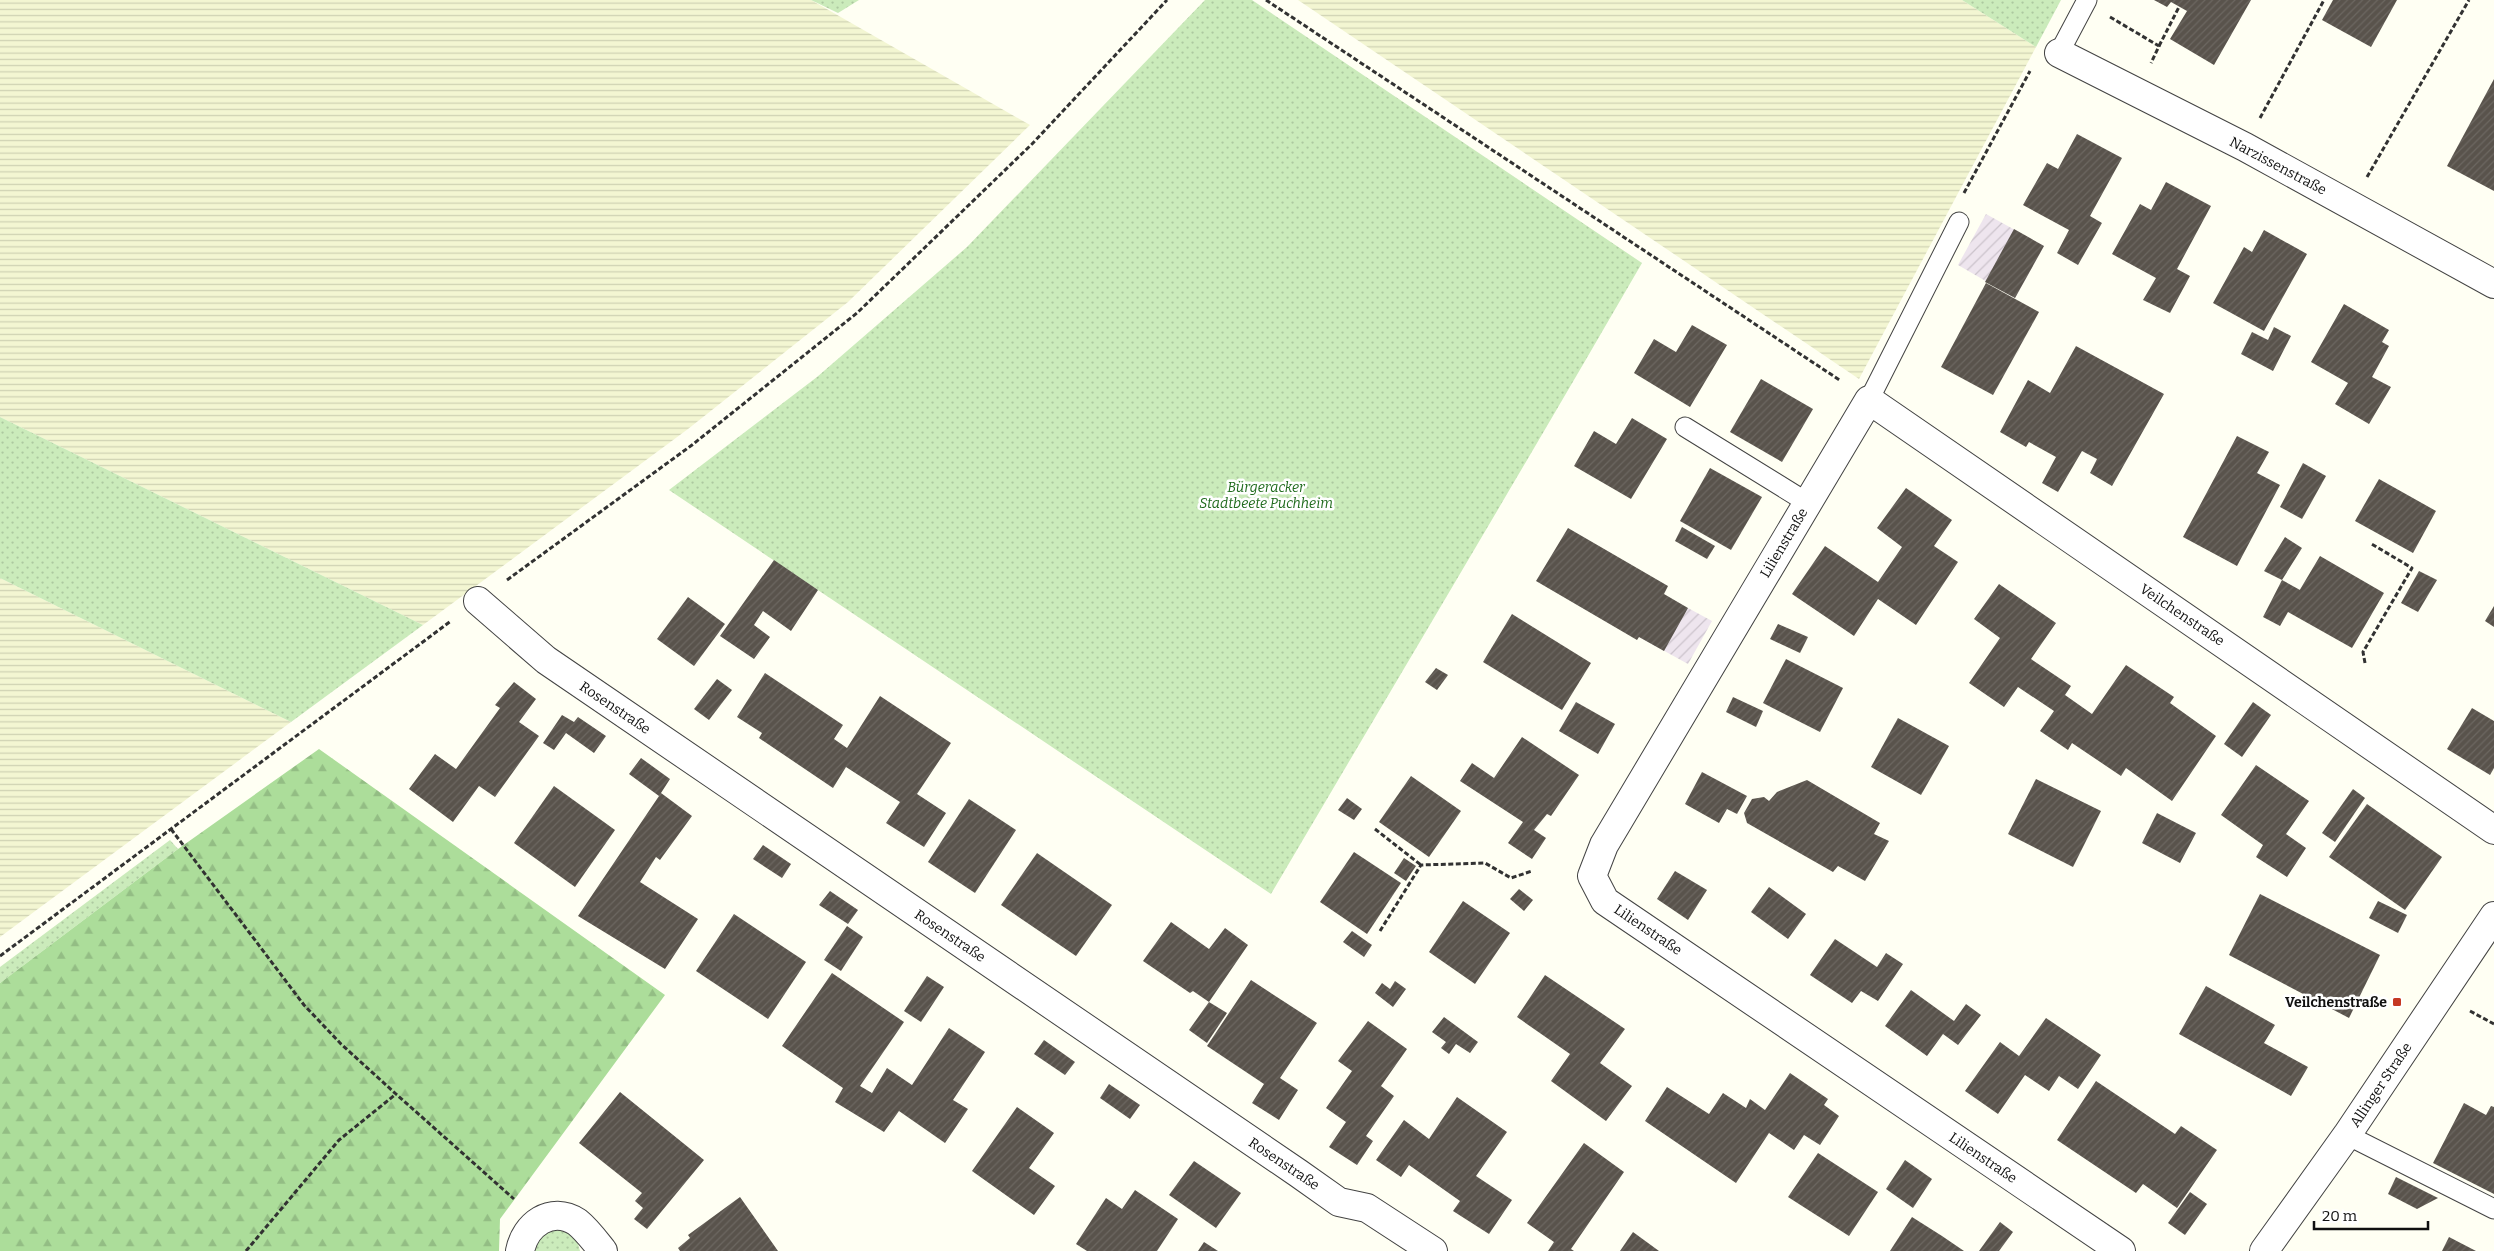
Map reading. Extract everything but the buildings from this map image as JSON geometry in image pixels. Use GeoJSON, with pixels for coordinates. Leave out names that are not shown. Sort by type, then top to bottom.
{"type":"FeatureCollection","features":[{"type":"Feature","properties":{"kind":"street","name":"Narzissenstraße"},"geometry":{"type":"LineString","coordinates":[[2059,53],[2244,147],[2494,284]]}},
{"type":"Feature","properties":{"kind":"street","name":"Lilienstraße"},"geometry":{"type":"LineString","coordinates":[[1869,400],[1604,845],[1592,876],[1605,901],[2121,1251]]}},
{"type":"Feature","properties":{"kind":"street","name":"Veilchenstraße"},"geometry":{"type":"LineString","coordinates":[[1869,400],[2494,830]]}},
{"type":"Feature","properties":{"kind":"street","name":"Rosenstraße"},"geometry":{"type":"LineString","coordinates":[[478,601],[546,660],[1339,1202],[1367,1208],[1433,1251]]}},
{"type":"Feature","properties":{"kind":"street","name":"Allinger Straße"},"geometry":{"type":"LineString","coordinates":[[2264,1251],[2347,1136],[2494,916]]}},
{"type":"Feature","properties":{"kind":"street"},"geometry":{"type":"LineString","coordinates":[[520,1251],[522,1239],[529,1228],[551,1216],[563,1216],[575,1221],[584,1228],[603,1251]]}},
{"type":"Feature","properties":{"kind":"lane"},"geometry":{"type":"LineString","coordinates":[[2059,53],[2087,1]]}},
{"type":"Feature","properties":{"kind":"lane"},"geometry":{"type":"LineString","coordinates":[[1869,400],[1959,222]]}},
{"type":"Feature","properties":{"kind":"lane"},"geometry":{"type":"LineString","coordinates":[[1685,426],[1808,503]]}},
{"type":"Feature","properties":{"kind":"lane"},"geometry":{"type":"LineString","coordinates":[[2347,1136],[2494,1209]]}},
{"type":"Feature","properties":{"kind":"path"},"geometry":{"type":"LineString","coordinates":[[0,956],[478,601],[692,445],[857,313],[1032,144],[1167,0]]}},
{"type":"Feature","properties":{"kind":"path"},"geometry":{"type":"LineString","coordinates":[[1266,0],[1869,400]]}},
{"type":"Feature","properties":{"kind":"path"},"geometry":{"type":"LineString","coordinates":[[2244,147],[2324,0]]}},
{"type":"Feature","properties":{"kind":"path"},"geometry":{"type":"LineString","coordinates":[[2351,205],[2469,0]]}},
{"type":"Feature","properties":{"kind":"path"},"geometry":{"type":"LineString","coordinates":[[2087,1],[2159,46]]}},
{"type":"Feature","properties":{"kind":"path"},"geometry":{"type":"LineString","coordinates":[[2137,91],[2179,7]]}},
{"type":"Feature","properties":{"kind":"path"},"geometry":{"type":"LineString","coordinates":[[1959,222],[1960,199],[2038,55],[2059,53]]}},
{"type":"Feature","properties":{"kind":"path"},"geometry":{"type":"LineString","coordinates":[[2365,662],[2363,652],[2412,568],[2370,543]]}},
{"type":"Feature","properties":{"kind":"path"},"geometry":{"type":"LineString","coordinates":[[171,829],[304,1005],[341,1044],[539,1221]]}},
{"type":"Feature","properties":{"kind":"path"},"geometry":{"type":"LineString","coordinates":[[1374,829],[1421,865],[1485,863],[1511,878],[1532,871]]}},
{"type":"Feature","properties":{"kind":"path"},"geometry":{"type":"LineString","coordinates":[[1380,931],[1421,865]]}},
{"type":"Feature","properties":{"kind":"path"},"geometry":{"type":"LineString","coordinates":[[246,1251],[338,1140],[396,1094]]}},
{"type":"Feature","properties":{"kind":"shaded area"},"geometry":{"type":"Polygon","coordinates":[[[1986,214],[2044,246],[2015,298],[1958,265],[1986,214]]]}},
{"type":"Feature","properties":{"kind":"shaded area"},"geometry":{"type":"Polygon","coordinates":[[[1688,608],[1712,621],[1688,664],[1639,637],[1688,608]]]}},
{"type":"Feature","properties":{"kind":"green space"},"geometry":{"type":"Polygon","coordinates":[[[0,0],[811,0],[1030,125],[848,302],[688,429],[423,625],[0,417],[0,0]]]}},
{"type":"Feature","properties":{"kind":"green space"},"geometry":{"type":"Polygon","coordinates":[[[811,0],[859,0],[838,13],[811,0]]]}},
{"type":"Feature","properties":{"kind":"green space","name":"Bürgeracker Stadtbeete Puchheim"},"geometry":{"type":"Polygon","coordinates":[[[1205,0],[1252,0],[1642,263],[1271,894],[669,490],[817,377],[967,247],[1205,0]]]}},
{"type":"Feature","properties":{"kind":"green space"},"geometry":{"type":"Polygon","coordinates":[[[1298,0],[1962,0],[2036,47],[1859,379],[1298,0]]]}},
{"type":"Feature","properties":{"kind":"green space"},"geometry":{"type":"Polygon","coordinates":[[[1962,0],[2061,0],[2036,47],[1962,0]]]}},
{"type":"Feature","properties":{"kind":"green space"},"geometry":{"type":"Polygon","coordinates":[[[0,417],[423,625],[291,722],[0,578],[0,417]]]}},
{"type":"Feature","properties":{"kind":"green space"},"geometry":{"type":"Polygon","coordinates":[[[0,578],[291,722],[0,937],[0,578]]]}},
{"type":"Feature","properties":{"kind":"green space"},"geometry":{"type":"Polygon","coordinates":[[[319,749],[665,995],[500,1219],[499,1251],[0,1251],[0,983],[178,849],[319,749]]]}},
{"type":"Feature","properties":{"kind":"green space"},"geometry":{"type":"Polygon","coordinates":[[[170,840],[178,849],[0,983],[0,967],[170,840]]]}},
{"type":"Feature","properties":{"kind":"green space"},"geometry":{"type":"Polygon","coordinates":[[[553,1230],[563,1231],[571,1235],[577,1241],[580,1251],[534,1251],[540,1238],[553,1230]]]}},
{"type":"Feature","properties":{"kind":"place","name":"Veilchenstraße"},"geometry":{"type":"Point","coordinates":[2397,1002]}}]}
